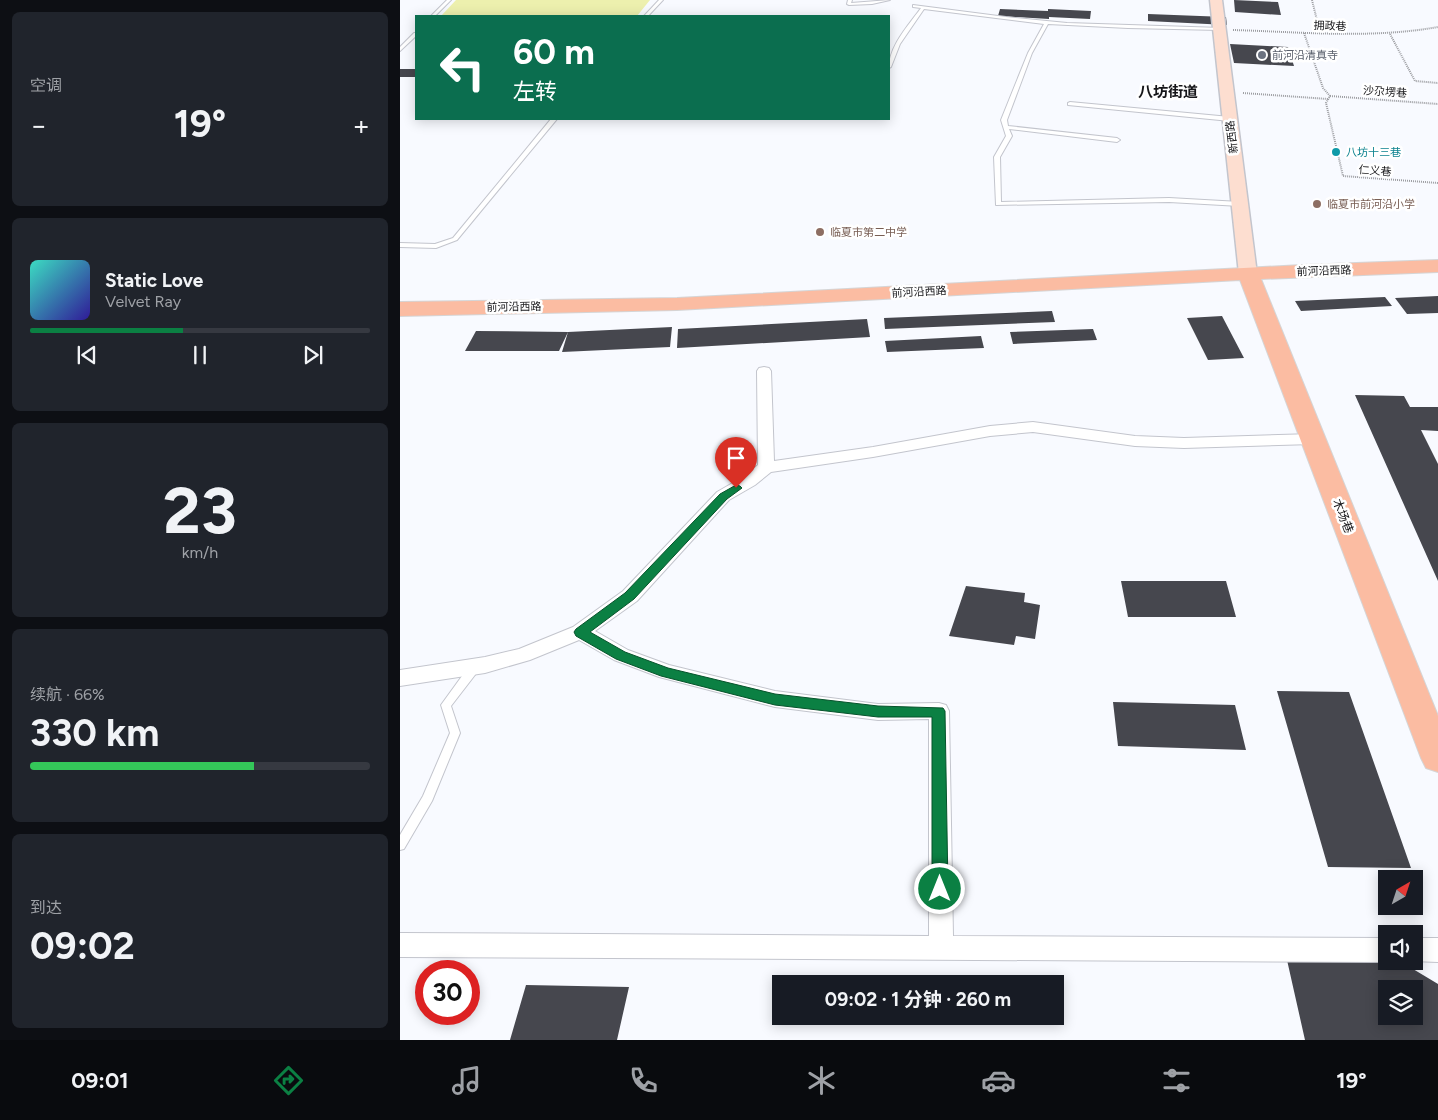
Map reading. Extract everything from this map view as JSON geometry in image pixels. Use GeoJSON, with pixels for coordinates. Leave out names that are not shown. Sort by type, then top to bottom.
{"type":"FeatureCollection","features":[{"type":"Feature","properties":{"kind":"main road","name":"新西路"},"geometry":{"type":"LineString","coordinates":[[1216,0],[1248,274]]}},
{"type":"Feature","properties":{"kind":"main road","name":"前河沿西路"},"geometry":{"type":"LineString","coordinates":[[400,309],[677,304],[1438,266]]}},
{"type":"Feature","properties":{"kind":"main road","name":"木场巷"},"geometry":{"type":"LineString","coordinates":[[1248,274],[1438,758]]}},
{"type":"Feature","properties":{"kind":"street"},"geometry":{"type":"LineString","coordinates":[[764,371],[767,442],[766,467]]}},
{"type":"Feature","properties":{"kind":"street"},"geometry":{"type":"LineString","coordinates":[[400,678],[474,668],[523,654],[580,632],[630,596],[724,496],[766,467],[873,452],[990,431],[1033,427],[1135,441],[1184,443],[1313,439]]}},
{"type":"Feature","properties":{"kind":"street"},"geometry":{"type":"LineString","coordinates":[[580,632],[621,655],[666,672],[775,699],[878,712],[938,711],[941,948]]}},
{"type":"Feature","properties":{"kind":"street"},"geometry":{"type":"LineString","coordinates":[[400,945],[1378,950]]}},
{"type":"Feature","properties":{"kind":"street"},"geometry":{"type":"LineString","coordinates":[[1423,950],[1438,950]]}},
{"type":"Feature","properties":{"kind":"lane"},"geometry":{"type":"LineString","coordinates":[[434,15],[449,0]]}},
{"type":"Feature","properties":{"kind":"lane"},"geometry":{"type":"LineString","coordinates":[[647,15],[661,0]]}},
{"type":"Feature","properties":{"kind":"lane"},"geometry":{"type":"LineString","coordinates":[[850,0],[849,4],[888,0]]}},
{"type":"Feature","properties":{"kind":"lane"},"geometry":{"type":"LineString","coordinates":[[921,0],[915,6],[1046,23],[1116,27],[1220,29]]}},
{"type":"Feature","properties":{"kind":"lane"},"geometry":{"type":"LineString","coordinates":[[890,64],[898,44],[924,8]]}},
{"type":"Feature","properties":{"kind":"lane"},"geometry":{"type":"LineString","coordinates":[[1046,23],[1030,53],[1004,120],[1009,136],[997,156],[998,204],[1169,200],[1240,204]]}},
{"type":"Feature","properties":{"kind":"lane"},"geometry":{"type":"LineString","coordinates":[[400,50],[415,35]]}},
{"type":"Feature","properties":{"kind":"lane"},"geometry":{"type":"LineString","coordinates":[[1070,104],[1230,119]]}},
{"type":"Feature","properties":{"kind":"lane"},"geometry":{"type":"LineString","coordinates":[[400,245],[436,246],[455,239],[553,120]]}},
{"type":"Feature","properties":{"kind":"lane"},"geometry":{"type":"LineString","coordinates":[[1006,127],[1117,140]]}},
{"type":"Feature","properties":{"kind":"lane"},"geometry":{"type":"LineString","coordinates":[[400,845],[428,798],[455,733],[446,705],[474,668]]}},
{"type":"Feature","properties":{"kind":"path"},"geometry":{"type":"LineString","coordinates":[[1312,0],[1320,33]]}},
{"type":"Feature","properties":{"kind":"path","name":"拥政巷"},"geometry":{"type":"LineString","coordinates":[[1220,29],[1304,33],[1390,34],[1438,27]]}},
{"type":"Feature","properties":{"kind":"path"},"geometry":{"type":"LineString","coordinates":[[1227,92],[1328,100],[1330,96],[1323,88],[1304,33]]}},
{"type":"Feature","properties":{"kind":"path"},"geometry":{"type":"LineString","coordinates":[[1390,34],[1415,81],[1438,82]]}},
{"type":"Feature","properties":{"kind":"path","name":"沙尕塄巷"},"geometry":{"type":"LineString","coordinates":[[1330,96],[1438,104]]}},
{"type":"Feature","properties":{"kind":"path","name":"仁义巷"},"geometry":{"type":"LineString","coordinates":[[1328,100],[1326,103],[1344,176],[1438,183]]}},
{"type":"Feature","properties":{"kind":"green space"},"geometry":{"type":"Polygon","coordinates":[[[456,0],[650,0],[638,15],[442,15],[456,0]]]}},
{"type":"Feature","properties":{"kind":"building"},"geometry":{"type":"Polygon","coordinates":[[[1234,0],[1278,2],[1281,15],[1235,12],[1234,0]]]}},
{"type":"Feature","properties":{"kind":"building"},"geometry":{"type":"Polygon","coordinates":[[[1000,9],[1091,11],[1090,19],[1049,17],[1049,19],[998,16],[1000,9]]]}},
{"type":"Feature","properties":{"kind":"building"},"geometry":{"type":"Polygon","coordinates":[[[1148,14],[1226,17],[1227,25],[1148,21],[1148,14]]]}},
{"type":"Feature","properties":{"kind":"building","name":"前河沿清真寺"},"geometry":{"type":"Polygon","coordinates":[[[1230,44],[1288,47],[1294,66],[1234,63],[1230,44]]]}},
{"type":"Feature","properties":{"kind":"building"},"geometry":{"type":"Polygon","coordinates":[[[400,69],[415,69],[415,77],[400,77],[400,69]]]}},
{"type":"Feature","properties":{"kind":"building"},"geometry":{"type":"Polygon","coordinates":[[[1438,296],[1438,313],[1407,314],[1395,298],[1438,296]]]}},
{"type":"Feature","properties":{"kind":"building"},"geometry":{"type":"Polygon","coordinates":[[[1385,297],[1392,306],[1301,311],[1295,301],[1385,297]]]}},
{"type":"Feature","properties":{"kind":"building"},"geometry":{"type":"Polygon","coordinates":[[[1052,311],[1055,322],[885,329],[884,318],[1052,311]]]}},
{"type":"Feature","properties":{"kind":"building"},"geometry":{"type":"Polygon","coordinates":[[[1222,316],[1244,358],[1208,360],[1187,318],[1222,316]]]}},
{"type":"Feature","properties":{"kind":"building"},"geometry":{"type":"Polygon","coordinates":[[[867,319],[870,337],[677,348],[678,329],[867,319]]]}},
{"type":"Feature","properties":{"kind":"building"},"geometry":{"type":"Polygon","coordinates":[[[672,327],[670,347],[562,352],[568,332],[672,327]]]}},
{"type":"Feature","properties":{"kind":"building"},"geometry":{"type":"Polygon","coordinates":[[[1093,329],[1097,340],[1013,344],[1010,332],[1093,329]]]}},
{"type":"Feature","properties":{"kind":"building"},"geometry":{"type":"Polygon","coordinates":[[[476,331],[568,332],[559,351],[465,351],[476,331]]]}},
{"type":"Feature","properties":{"kind":"building"},"geometry":{"type":"Polygon","coordinates":[[[981,336],[984,348],[887,352],[885,341],[981,336]]]}},
{"type":"Feature","properties":{"kind":"building"},"geometry":{"type":"Polygon","coordinates":[[[1355,395],[1404,396],[1410,407],[1438,407],[1438,431],[1421,430],[1438,464],[1438,581],[1355,395]]]}},
{"type":"Feature","properties":{"kind":"building"},"geometry":{"type":"Polygon","coordinates":[[[1121,581],[1226,581],[1236,617],[1128,617],[1121,581]]]}},
{"type":"Feature","properties":{"kind":"building"},"geometry":{"type":"Polygon","coordinates":[[[966,586],[1025,593],[1024,602],[1040,605],[1035,639],[1016,636],[1014,645],[949,636],[966,586]]]}},
{"type":"Feature","properties":{"kind":"building"},"geometry":{"type":"Polygon","coordinates":[[[1277,691],[1349,692],[1411,868],[1328,867],[1277,691]]]}},
{"type":"Feature","properties":{"kind":"building"},"geometry":{"type":"Polygon","coordinates":[[[1113,702],[1235,705],[1246,750],[1118,746],[1113,702]]]}},
{"type":"Feature","properties":{"kind":"building"},"geometry":{"type":"Polygon","coordinates":[[[1287,960],[1378,962],[1378,970],[1415,970],[1438,984],[1438,1040],[1305,1040],[1287,960]]]}},
{"type":"Feature","properties":{"kind":"building"},"geometry":{"type":"Polygon","coordinates":[[[526,985],[629,987],[617,1040],[510,1040],[526,985]]]}},
{"type":"Feature","properties":{"kind":"place","name":"前河沿清真寺"},"geometry":{"type":"Point","coordinates":[1262,55]}},
{"type":"Feature","properties":{"kind":"place","name":"八坊十三巷"},"geometry":{"type":"Point","coordinates":[1336,152]}},
{"type":"Feature","properties":{"kind":"place","name":"临夏市前河沿小学"},"geometry":{"type":"Point","coordinates":[1317,204]}},
{"type":"Feature","properties":{"kind":"place","name":"临夏市第二中学"},"geometry":{"type":"Point","coordinates":[820,232]}},
{"type":"Feature","properties":{"kind":"district","name":"八坊街道"},"geometry":{"type":"Point","coordinates":[1168,92]}},
{"type":"Feature","properties":{"kind":"route"},"geometry":{"type":"LineString","coordinates":[[736,488],[724,496],[630,596],[580,632],[621,655],[666,672],[775,699],[878,712],[938,711],[940,889]]}}]}
